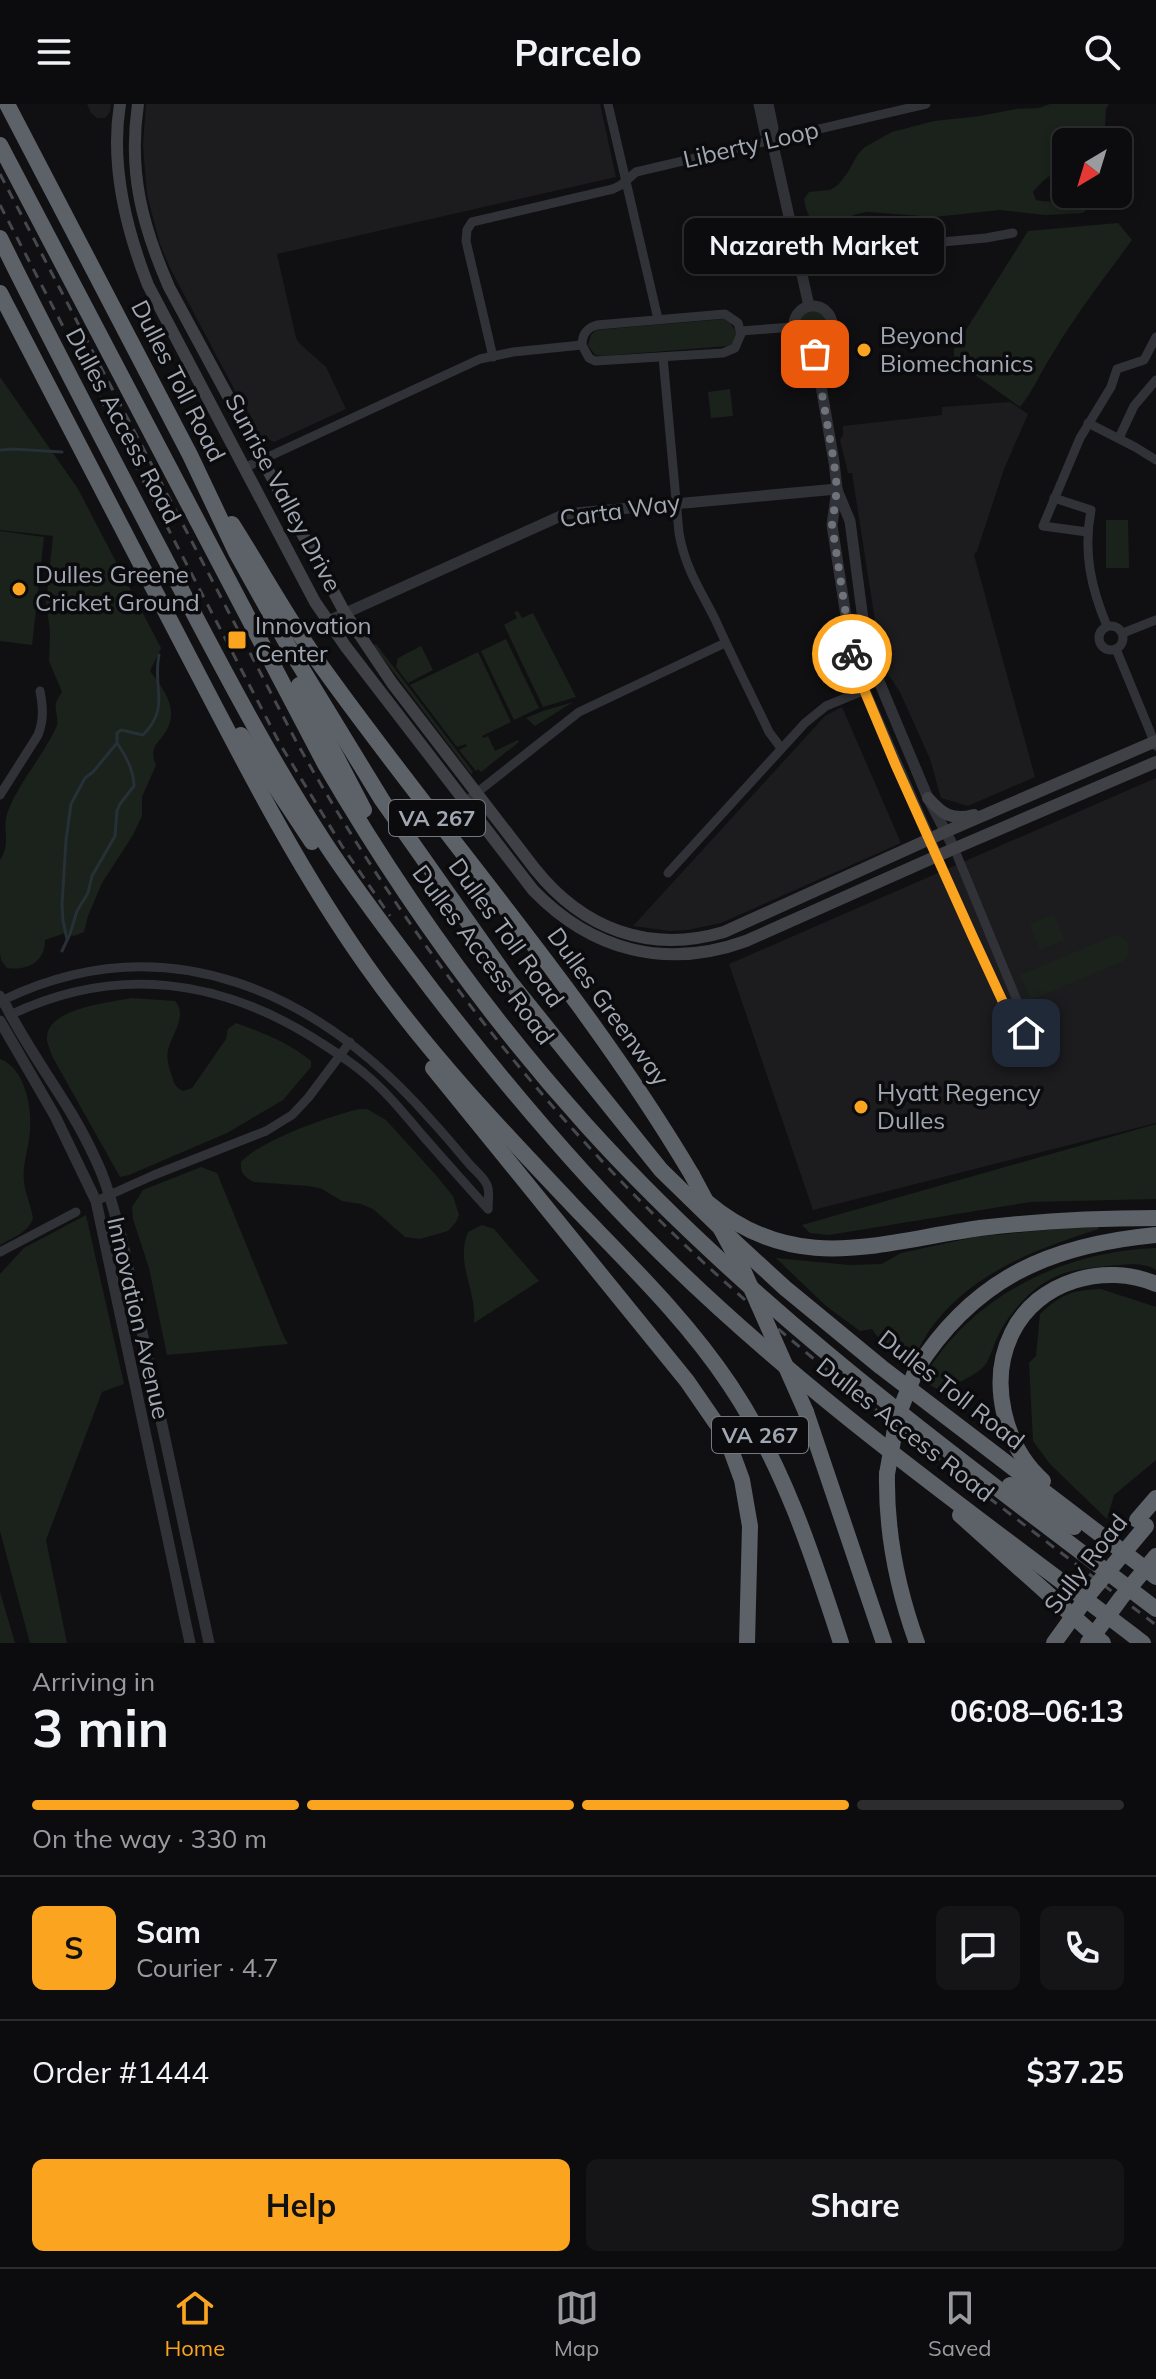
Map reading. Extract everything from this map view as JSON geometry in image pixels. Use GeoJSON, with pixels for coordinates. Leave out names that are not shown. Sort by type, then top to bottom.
{"type":"FeatureCollection","features":[{"type":"Feature","properties":{"kind":"highway","name":"Dulles Toll Road"},"geometry":{"type":"LineString","coordinates":[[7,104],[190,455],[236,552],[333,723],[403,831],[510,982],[669,1177],[785,1288],[881,1367],[1156,1577]]}},
{"type":"Feature","properties":{"kind":"highway","name":"Dulles Access Road"},"geometry":{"type":"LineString","coordinates":[[0,145],[310,736],[374,845],[430,930],[506,1031],[611,1151],[778,1312],[924,1431],[1156,1609]]}},
{"type":"Feature","properties":{"kind":"highway","name":"Dulles Access Road"},"geometry":{"type":"LineString","coordinates":[[0,238],[227,678],[273,760],[340,866],[453,1018],[554,1140],[662,1254],[778,1361],[1143,1643]]}},
{"type":"Feature","properties":{"kind":"highway","name":"VA 267"},"geometry":{"type":"LineString","coordinates":[[0,293],[297,858],[402,1015],[483,1111],[672,1311],[729,1383],[785,1486],[841,1643]]}},
{"type":"Feature","properties":{"kind":"highway","name":"Dulles Greenway"},"geometry":{"type":"LineString","coordinates":[[190,455],[314,654],[579,1004],[643,1096],[692,1175],[757,1299],[806,1412],[884,1643]]}},
{"type":"Feature","properties":{"kind":"highway"},"geometry":{"type":"LineString","coordinates":[[120,524],[160,581],[236,727],[274,787],[414,978],[453,1018]]}},
{"type":"Feature","properties":{"kind":"highway"},"geometry":{"type":"LineString","coordinates":[[236,552],[253,599],[430,930]]}},
{"type":"Feature","properties":{"kind":"highway"},"geometry":{"type":"LineString","coordinates":[[402,1015],[436,1073],[687,1381],[727,1439],[742,1480],[750,1526],[747,1643]]}},
{"type":"Feature","properties":{"kind":"highway"},"geometry":{"type":"LineString","coordinates":[[631,1130],[724,1216],[756,1233],[803,1247],[849,1250],[1034,1222],[1156,1218]]}},
{"type":"Feature","properties":{"kind":"highway"},"geometry":{"type":"LineString","coordinates":[[917,1643],[893,1559],[887,1507],[887,1474],[897,1418],[916,1370],[958,1315],[1007,1277],[1069,1251],[1156,1235]]}},
{"type":"Feature","properties":{"kind":"highway"},"geometry":{"type":"LineString","coordinates":[[1113,1544],[1077,1507],[1039,1477],[1023,1456],[1010,1432],[1004,1410],[1001,1368],[1015,1327],[1030,1307],[1054,1290],[1085,1277],[1105,1274],[1134,1277],[1156,1284]]}},
{"type":"Feature","properties":{"kind":"highway"},"geometry":{"type":"LineString","coordinates":[[874,1390],[979,1465],[1070,1524],[1156,1589]]}},
{"type":"Feature","properties":{"kind":"highway"},"geometry":{"type":"LineString","coordinates":[[879,1442],[1103,1643]]}},
{"type":"Feature","properties":{"kind":"highway","name":"Sully Road"},"geometry":{"type":"LineString","coordinates":[[1054,1643],[1146,1520],[1156,1498]]}},
{"type":"Feature","properties":{"kind":"highway","name":"Sully Road"},"geometry":{"type":"LineString","coordinates":[[1088,1643],[1156,1556]]}},
{"type":"Feature","properties":{"kind":"main road","name":"Sunrise Valley Drive"},"geometry":{"type":"LineString","coordinates":[[120,104],[118,141],[122,197],[148,285],[295,565],[346,647],[533,890],[578,928],[610,943],[655,954],[692,954],[723,949],[1156,762]]}},
{"type":"Feature","properties":{"kind":"main road","name":"Sunrise Valley Drive"},"geometry":{"type":"LineString","coordinates":[[138,104],[134,161],[138,196],[153,250],[169,287],[345,613],[384,672],[544,880],[567,904],[584,915],[621,932],[662,940],[691,940],[724,932],[1011,803],[1155,743]]}},
{"type":"Feature","properties":{"kind":"main road"},"geometry":{"type":"LineString","coordinates":[[928,798],[941,812],[958,818],[1011,803]]}},
{"type":"Feature","properties":{"kind":"street"},"geometry":{"type":"LineString","coordinates":[[608,104],[658,319]]}},
{"type":"Feature","properties":{"kind":"street"},"geometry":{"type":"LineString","coordinates":[[759,104],[765,132],[771,138]]}},
{"type":"Feature","properties":{"kind":"street"},"geometry":{"type":"LineString","coordinates":[[768,104],[773,128],[771,138],[809,306]]}},
{"type":"Feature","properties":{"kind":"street","name":"Liberty Loop"},"geometry":{"type":"LineString","coordinates":[[493,357],[466,241],[469,225],[478,220],[613,189],[626,183],[636,172],[926,104]]}},
{"type":"Feature","properties":{"kind":"street"},"geometry":{"type":"LineString","coordinates":[[799,255],[1013,233]]}},
{"type":"Feature","properties":{"kind":"street"},"geometry":{"type":"LineString","coordinates":[[809,306],[821,308],[832,323],[825,340],[814,345],[802,342],[793,327],[799,311],[809,306]]}},
{"type":"Feature","properties":{"kind":"street"},"geometry":{"type":"LineString","coordinates":[[725,314],[734,317],[741,331],[739,343],[730,351],[663,357],[595,361],[589,358],[582,345],[583,335],[593,326],[658,319],[725,314]]}},
{"type":"Feature","properties":{"kind":"street"},"geometry":{"type":"LineString","coordinates":[[741,331],[793,327]]}},
{"type":"Feature","properties":{"kind":"street"},"geometry":{"type":"LineString","coordinates":[[1087,532],[1043,526],[1088,423],[1111,387],[1117,369],[1144,360],[1156,337]]}},
{"type":"Feature","properties":{"kind":"street"},"geometry":{"type":"LineString","coordinates":[[244,468],[480,359],[513,352],[582,345]]}},
{"type":"Feature","properties":{"kind":"street"},"geometry":{"type":"LineString","coordinates":[[814,345],[833,454],[837,489],[832,525],[851,649],[865,690],[929,840],[1009,1015],[1026,1033],[1021,1010],[954,848],[928,798],[869,654],[850,521],[837,489]]}},
{"type":"Feature","properties":{"kind":"street"},"geometry":{"type":"LineString","coordinates":[[663,357],[679,533],[684,557],[769,732],[781,748]]}},
{"type":"Feature","properties":{"kind":"street"},"geometry":{"type":"LineString","coordinates":[[1119,438],[1134,406],[1156,380]]}},
{"type":"Feature","properties":{"kind":"street"},"geometry":{"type":"LineString","coordinates":[[1088,423],[1156,460]]}},
{"type":"Feature","properties":{"kind":"street","name":"Carta Way"},"geometry":{"type":"LineString","coordinates":[[328,621],[565,514],[837,489]]}},
{"type":"Feature","properties":{"kind":"street"},"geometry":{"type":"LineString","coordinates":[[1054,498],[1091,510],[1087,532],[1089,571],[1107,626]]}},
{"type":"Feature","properties":{"kind":"street"},"geometry":{"type":"LineString","coordinates":[[1123,633],[1156,620]]}},
{"type":"Feature","properties":{"kind":"street"},"geometry":{"type":"LineString","coordinates":[[1107,626],[1118,627],[1123,633],[1123,641],[1116,649],[1108,650],[1100,642],[1099,635],[1107,626]]}},
{"type":"Feature","properties":{"kind":"street"},"geometry":{"type":"LineString","coordinates":[[465,802],[579,712],[725,643]]}},
{"type":"Feature","properties":{"kind":"street"},"geometry":{"type":"LineString","coordinates":[[1116,649],[1155,743]]}},
{"type":"Feature","properties":{"kind":"street"},"geometry":{"type":"LineString","coordinates":[[668,873],[805,723],[826,706],[865,690]]}},
{"type":"Feature","properties":{"kind":"street"},"geometry":{"type":"LineString","coordinates":[[0,795],[42,726],[44,714],[40,691]]}},
{"type":"Feature","properties":{"kind":"street","name":"Innovation Avenue"},"geometry":{"type":"LineString","coordinates":[[190,1643],[96,1201],[3,1018],[1,999],[76,974],[119,967],[201,973],[259,990],[303,1013],[374,1060],[404,1089],[487,1183],[488,1209],[379,1086],[341,1056]]}},
{"type":"Feature","properties":{"kind":"street"},"geometry":{"type":"LineString","coordinates":[[3,1018],[66,993],[91,988],[134,983],[182,986],[226,996],[267,1011],[341,1056]]}},
{"type":"Feature","properties":{"kind":"street","name":"Innovation Avenue"},"geometry":{"type":"LineString","coordinates":[[3,1018],[78,1124],[110,1196],[122,1239],[209,1643]]}},
{"type":"Feature","properties":{"kind":"street"},"geometry":{"type":"LineString","coordinates":[[96,1201],[266,1131],[292,1115],[350,1042]]}},
{"type":"Feature","properties":{"kind":"street"},"geometry":{"type":"LineString","coordinates":[[0,1252],[76,1212]]}},
{"type":"Feature","properties":{"kind":"shaded area"},"geometry":{"type":"Polygon","coordinates":[[[87,104],[111,104],[110,112],[105,118],[97,118],[87,104]]]}},
{"type":"Feature","properties":{"kind":"shaded area"},"geometry":{"type":"Polygon","coordinates":[[[146,104],[600,104],[616,177],[277,254],[296,338],[326,367],[346,409],[274,442],[258,434],[160,244],[147,195],[143,145],[146,104]]]}},
{"type":"Feature","properties":{"kind":"shaded area"},"geometry":{"type":"Polygon","coordinates":[[[1050,104],[1109,104],[1105,128],[1052,128],[1052,175],[1033,192],[1036,200],[1052,202],[1052,208],[1088,208],[1083,213],[1046,215],[999,210],[935,217],[868,212],[820,224],[813,221],[808,213],[804,199],[809,192],[830,190],[838,185],[865,147],[892,132],[934,121],[1050,104]]]}},
{"type":"Feature","properties":{"kind":"shaded area"},"geometry":{"type":"Polygon","coordinates":[[[1118,223],[1132,240],[1071,324],[1020,407],[954,360],[954,349],[1028,231],[1118,223]]]}},
{"type":"Feature","properties":{"kind":"shaded area"},"geometry":{"type":"Polygon","coordinates":[[[813,310],[823,314],[827,324],[823,334],[813,338],[803,334],[799,324],[803,314],[813,310]]]}},
{"type":"Feature","properties":{"kind":"shaded area"},"geometry":{"type":"Polygon","coordinates":[[[724,319],[737,333],[733,344],[728,346],[603,356],[595,355],[588,345],[596,330],[724,319]]]}},
{"type":"Feature","properties":{"kind":"shaded area"},"geometry":{"type":"Polygon","coordinates":[[[0,377],[78,489],[161,648],[150,671],[167,696],[171,710],[169,725],[153,752],[156,765],[142,797],[142,816],[102,883],[84,932],[74,936],[65,933],[45,940],[39,959],[15,969],[7,968],[0,953],[0,860],[5,847],[6,818],[19,789],[56,728],[56,703],[62,692],[49,661],[50,630],[46,603],[53,536],[0,530],[0,377]]]}},
{"type":"Feature","properties":{"kind":"shaded area"},"geometry":{"type":"Polygon","coordinates":[[[730,389],[733,416],[711,418],[708,392],[730,389]]]}},
{"type":"Feature","properties":{"kind":"shaded area"},"geometry":{"type":"Polygon","coordinates":[[[1010,402],[1028,414],[1004,469],[974,555],[1035,777],[968,806],[941,798],[930,759],[900,692],[881,659],[852,473],[848,473],[840,440],[843,426],[942,415],[942,407],[1010,402]]]}},
{"type":"Feature","properties":{"kind":"shaded area"},"geometry":{"type":"Polygon","coordinates":[[[1106,520],[1128,520],[1129,568],[1106,568],[1106,520]]]}},
{"type":"Feature","properties":{"kind":"shaded area","name":"Dulles Greene Cricket Ground"},"geometry":{"type":"Polygon","coordinates":[[[0,531],[44,537],[32,645],[0,641],[0,531]]]}},
{"type":"Feature","properties":{"kind":"shaded area"},"geometry":{"type":"Polygon","coordinates":[[[518,611],[522,618],[533,613],[576,697],[543,707],[504,625],[517,618],[514,612],[518,611]]]}},
{"type":"Feature","properties":{"kind":"shaded area"},"geometry":{"type":"Polygon","coordinates":[[[506,639],[539,708],[514,720],[481,651],[506,639]]]}},
{"type":"Feature","properties":{"kind":"shaded area"},"geometry":{"type":"Polygon","coordinates":[[[376,644],[473,772],[471,774],[373,645],[376,644]]]}},
{"type":"Feature","properties":{"kind":"shaded area"},"geometry":{"type":"Polygon","coordinates":[[[421,646],[433,670],[408,683],[396,667],[398,658],[421,646]]]}},
{"type":"Feature","properties":{"kind":"shaded area"},"geometry":{"type":"Polygon","coordinates":[[[478,652],[511,722],[482,736],[488,736],[495,751],[519,742],[481,772],[476,771],[459,750],[466,744],[457,747],[410,685],[478,652]]]}},
{"type":"Feature","properties":{"kind":"shaded area"},"geometry":{"type":"Polygon","coordinates":[[[573,702],[535,726],[526,718],[543,711],[573,702]]]}},
{"type":"Feature","properties":{"kind":"shaded area"},"geometry":{"type":"Polygon","coordinates":[[[842,707],[901,843],[721,923],[670,931],[633,926],[825,716],[842,707]]]}},
{"type":"Feature","properties":{"kind":"shaded area"},"geometry":{"type":"Polygon","coordinates":[[[1156,778],[1156,1123],[813,1210],[729,964],[1156,778]]]}},
{"type":"Feature","properties":{"kind":"shaded area"},"geometry":{"type":"Polygon","coordinates":[[[1054,914],[1064,940],[1040,950],[1030,924],[1054,914]]]}},
{"type":"Feature","properties":{"kind":"shaded area"},"geometry":{"type":"Polygon","coordinates":[[[1113,936],[1127,941],[1129,952],[1124,961],[1031,1000],[1020,975],[1113,936]]]}},
{"type":"Feature","properties":{"kind":"shaded area"},"geometry":{"type":"Polygon","coordinates":[[[131,998],[175,1001],[179,1007],[180,1019],[167,1057],[174,1083],[183,1091],[192,1088],[226,1039],[228,1029],[236,1023],[293,1048],[311,1061],[311,1067],[283,1100],[227,1133],[120,1177],[52,1056],[47,1037],[57,1019],[68,1013],[131,998]]]}},
{"type":"Feature","properties":{"kind":"shaded area"},"geometry":{"type":"Polygon","coordinates":[[[0,1059],[16,1071],[28,1100],[30,1131],[24,1175],[33,1218],[24,1231],[0,1245],[0,1059]]]}},
{"type":"Feature","properties":{"kind":"shaded area"},"geometry":{"type":"Polygon","coordinates":[[[367,1109],[386,1120],[453,1196],[459,1215],[448,1231],[420,1239],[405,1237],[373,1209],[361,1204],[342,1201],[322,1189],[309,1186],[254,1182],[243,1174],[241,1162],[264,1145],[314,1123],[367,1109]]]}},
{"type":"Feature","properties":{"kind":"shaded area"},"geometry":{"type":"Polygon","coordinates":[[[1156,1124],[1156,1199],[1030,1202],[829,1235],[810,1233],[802,1225],[1156,1124]]]}},
{"type":"Feature","properties":{"kind":"shaded area"},"geometry":{"type":"Polygon","coordinates":[[[201,1167],[217,1173],[288,1344],[167,1355],[149,1268],[132,1207],[143,1190],[201,1167]]]}},
{"type":"Feature","properties":{"kind":"shaded area"},"geometry":{"type":"Polygon","coordinates":[[[86,1215],[124,1384],[102,1392],[46,1540],[67,1643],[30,1643],[0,1531],[0,1274],[24,1248],[86,1215]]]}},
{"type":"Feature","properties":{"kind":"shaded area"},"geometry":{"type":"Polygon","coordinates":[[[482,1225],[494,1229],[539,1281],[474,1323],[464,1255],[468,1232],[482,1225]]]}},
{"type":"Feature","properties":{"kind":"shaded area"},"geometry":{"type":"Polygon","coordinates":[[[1097,1225],[1099,1229],[1051,1245],[1005,1266],[963,1294],[929,1331],[907,1369],[872,1329],[860,1331],[826,1306],[776,1258],[849,1265],[882,1264],[901,1253],[975,1237],[1097,1225]]]}},
{"type":"Feature","properties":{"kind":"shaded area"},"geometry":{"type":"Polygon","coordinates":[[[1156,1248],[1156,1270],[1133,1264],[1076,1270],[1054,1277],[1040,1286],[1012,1313],[986,1364],[960,1382],[954,1398],[922,1381],[941,1351],[965,1325],[1021,1284],[1087,1258],[1156,1248]]]}},
{"type":"Feature","properties":{"kind":"shaded area"},"geometry":{"type":"Polygon","coordinates":[[[1101,1289],[1156,1307],[1156,1460],[1114,1495],[1107,1519],[1050,1464],[1033,1441],[1029,1363],[1036,1356],[1040,1314],[1068,1294],[1101,1289]]]}},
{"type":"Feature","properties":{"kind":"shaded area"},"geometry":{"type":"Polygon","coordinates":[[[0,1592],[15,1643],[0,1643],[0,1592]]]}},
{"type":"Feature","properties":{"kind":"waterway"},"geometry":{"type":"LineString","coordinates":[[0,450],[62,452]]}},
{"type":"Feature","properties":{"kind":"waterway"},"geometry":{"type":"LineString","coordinates":[[67,939],[62,905],[71,804],[85,778],[117,743],[117,733],[121,730],[143,735],[151,725],[159,706],[159,655]]}},
{"type":"Feature","properties":{"kind":"waterway"},"geometry":{"type":"LineString","coordinates":[[62,951],[77,911],[88,893],[92,876],[115,836],[120,804],[134,786],[129,763],[117,743]]}},
{"type":"Feature","properties":{"kind":"railway"},"geometry":{"type":"LineString","coordinates":[[0,174],[297,743],[383,884],[480,1018],[586,1144],[703,1262],[868,1403],[1156,1625]]}},
{"type":"Feature","properties":{"kind":"railway"},"geometry":{"type":"LineString","coordinates":[[0,205],[280,744],[342,846],[390,916]]}},
{"type":"Feature","properties":{"kind":"way so far"},"geometry":{"type":"LineString","coordinates":[[815,354],[834,462],[837,489],[832,525],[852,654]]}},
{"type":"Feature","properties":{"kind":"place","name":"Beyond Biomechanics"},"geometry":{"type":"Point","coordinates":[864,350]}},
{"type":"Feature","properties":{"kind":"place","name":"Nazareth Market"},"geometry":{"type":"Point","coordinates":[815,354]}},
{"type":"Feature","properties":{"kind":"place","name":"Dulles Greene Cricket Ground"},"geometry":{"type":"Point","coordinates":[19,589]}},
{"type":"Feature","properties":{"kind":"place","name":"Innovation Center"},"geometry":{"type":"Point","coordinates":[237,640]}},
{"type":"Feature","properties":{"kind":"place","name":"Hyatt Regency Dulles"},"geometry":{"type":"Point","coordinates":[861,1107]}},
{"type":"Feature","properties":{"kind":"route"},"geometry":{"type":"LineString","coordinates":[[852,654],[896,766],[972,935],[1009,1015],[1026,1033]]}}]}
